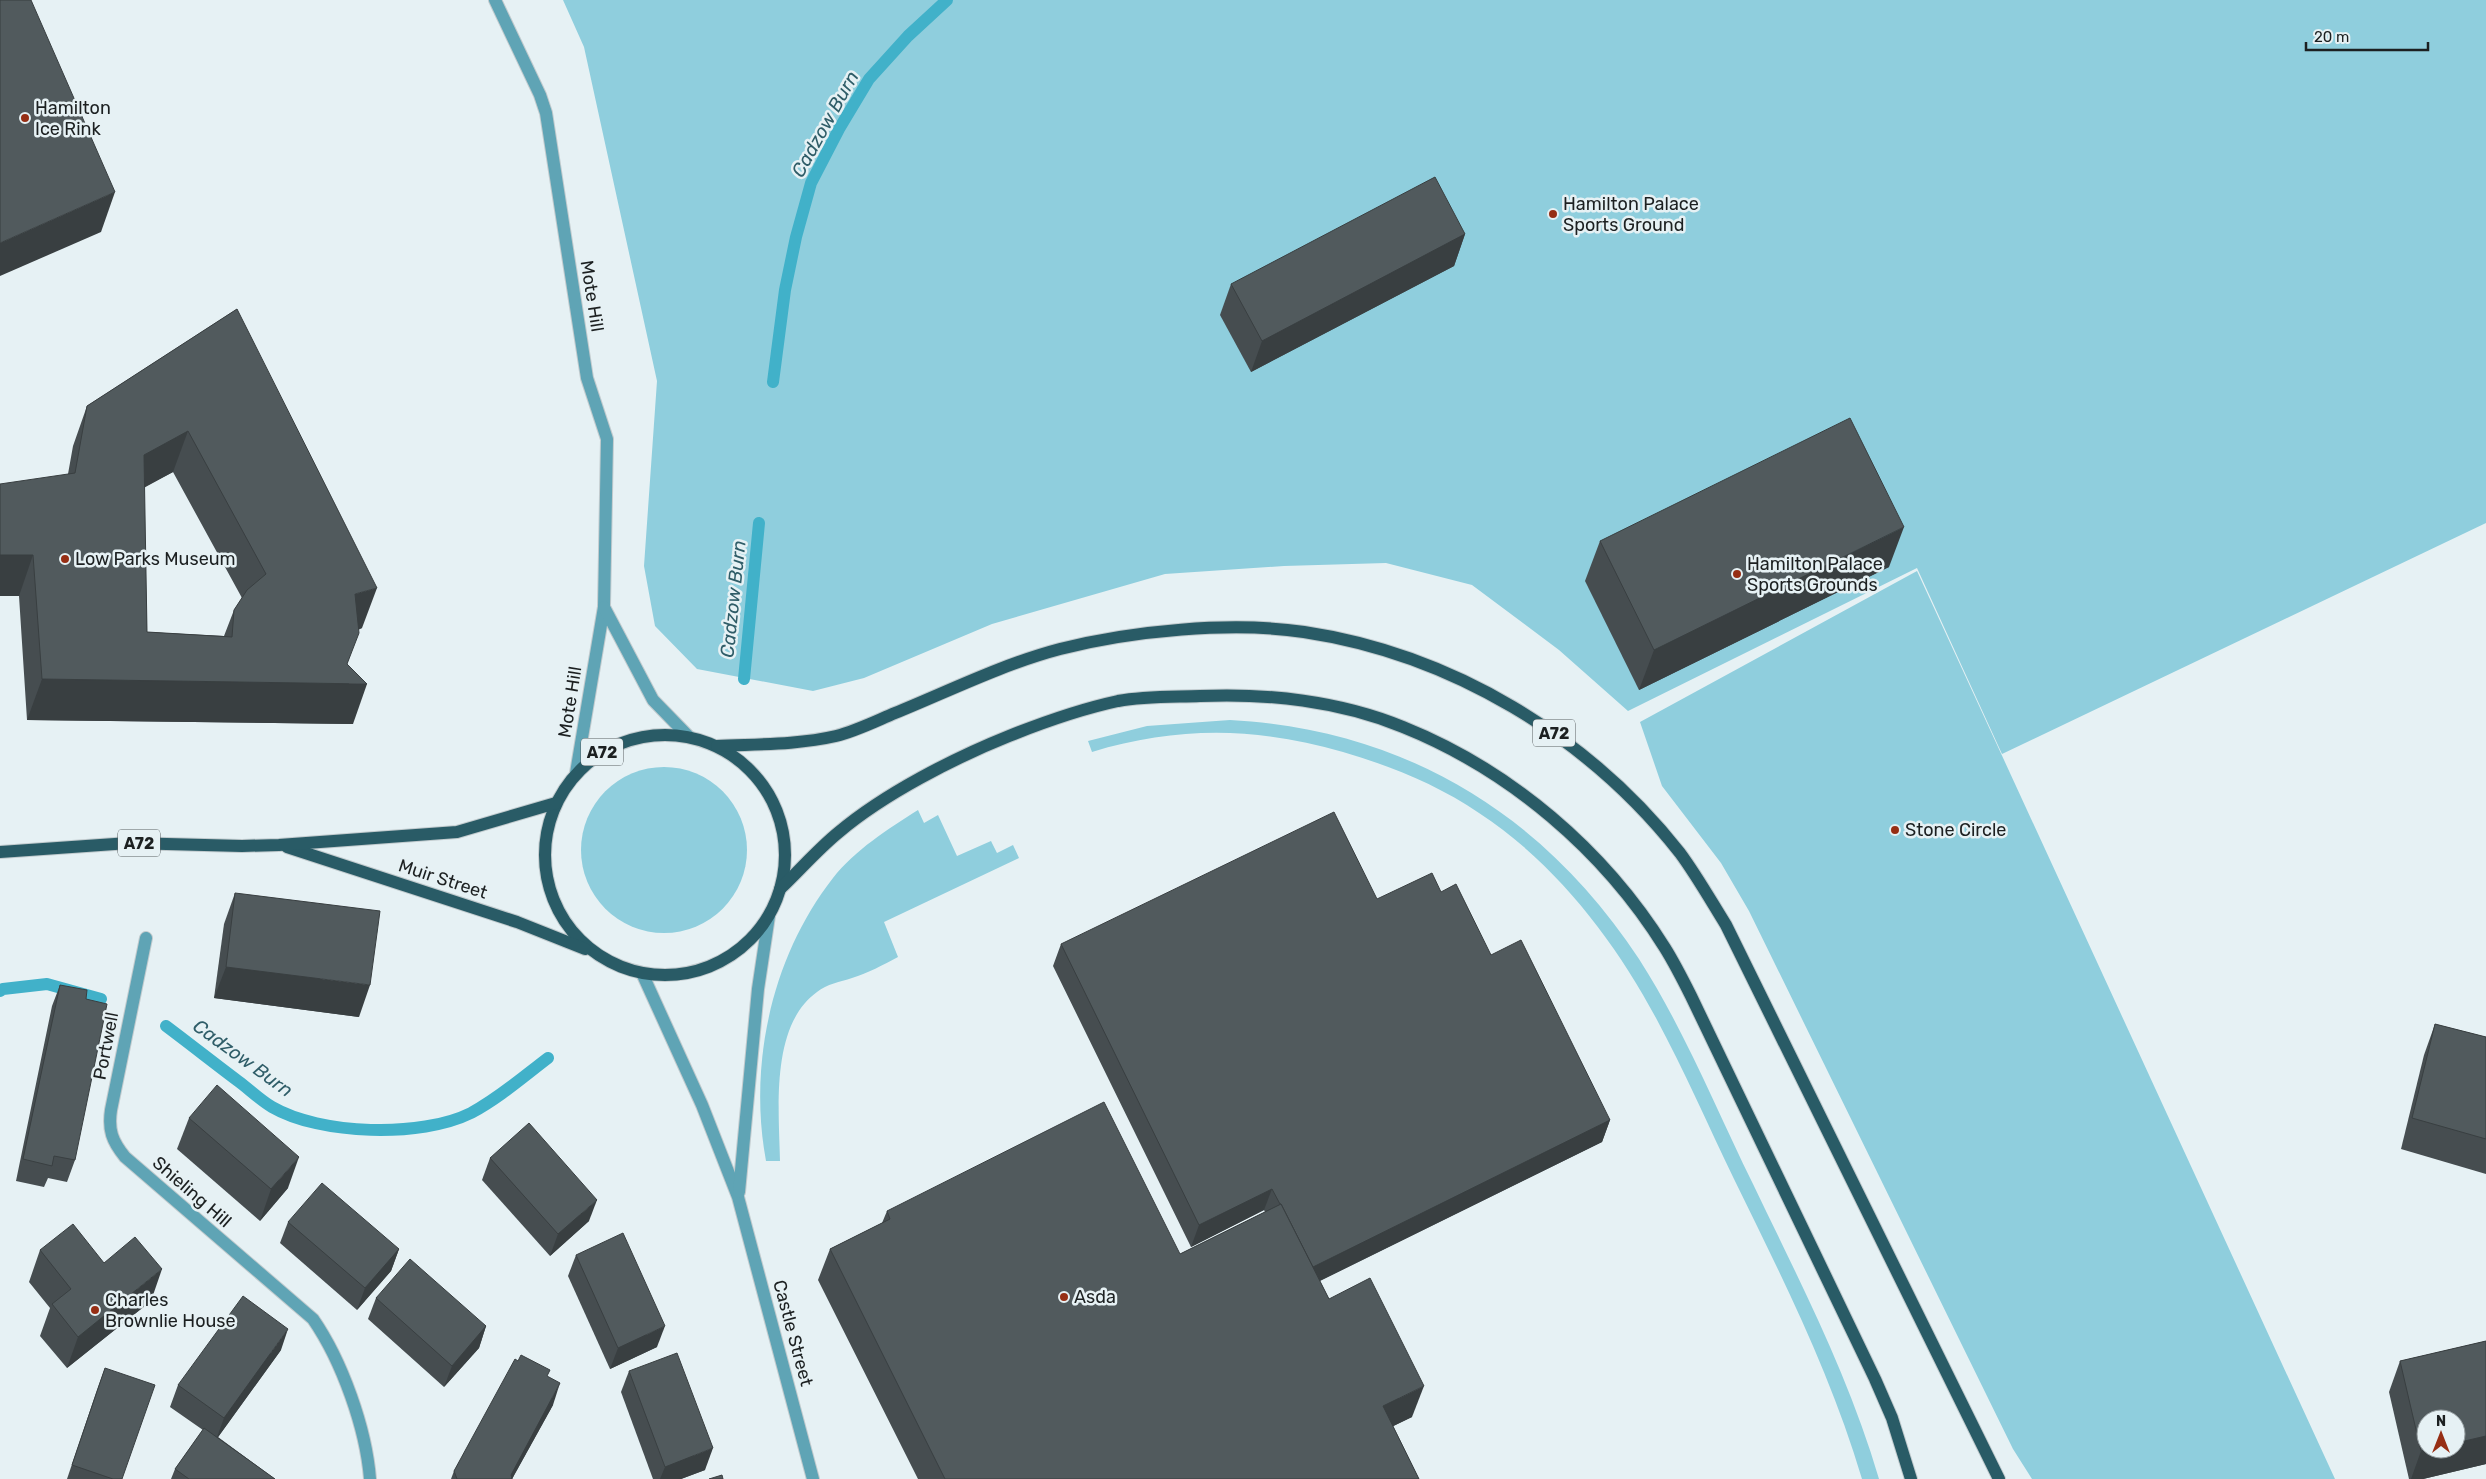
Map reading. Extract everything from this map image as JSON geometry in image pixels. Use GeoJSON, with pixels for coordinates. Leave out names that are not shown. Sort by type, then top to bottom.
{"type":"FeatureCollection","features":[{"type":"Feature","properties":{"kind":"main road","name":"A72"},"geometry":{"type":"LineString","coordinates":[[717,746],[802,741],[838,735],[1021,662],[1056,650],[1131,635],[1184,630],[1259,629],[1302,632],[1348,641],[1399,656],[1449,675],[1531,717],[1574,747],[1610,779],[1678,852],[1707,893],[1731,934],[1999,1479]]}},
{"type":"Feature","properties":{"kind":"main road","name":"A72"},"geometry":{"type":"LineString","coordinates":[[780,889],[839,831],[891,796],[935,770],[983,746],[1028,728],[1077,712],[1120,701],[1226,695],[1317,703],[1401,726],[1452,749],[1497,776],[1540,808],[1576,840],[1636,906],[1665,948],[1691,996],[1875,1379],[1892,1418],[1911,1479]]}},
{"type":"Feature","properties":{"kind":"main road","name":"A72"},"geometry":{"type":"LineString","coordinates":[[658,735],[689,737],[717,746],[740,761],[760,781],[775,806],[783,832],[785,861],[780,889],[769,916],[751,939],[727,958],[700,969],[672,975],[642,973],[617,965],[594,952],[574,934],[558,910],[548,884],[544,857],[547,830],[556,803],[576,773],[600,753],[628,740],[658,735]]}},
{"type":"Feature","properties":{"kind":"main road","name":"Muir Street"},"geometry":{"type":"LineString","coordinates":[[0,852],[129,843],[279,845],[457,832],[556,803]]}},
{"type":"Feature","properties":{"kind":"main road","name":"Muir Street"},"geometry":{"type":"LineString","coordinates":[[279,845],[517,922],[594,952]]}},
{"type":"Feature","properties":{"kind":"street","name":"Mote Hill"},"geometry":{"type":"LineString","coordinates":[[495,0],[546,113],[587,378],[607,439],[604,606],[576,773]]}},
{"type":"Feature","properties":{"kind":"street","name":"Mote Hill"},"geometry":{"type":"LineString","coordinates":[[604,606],[653,700],[689,737]]}},
{"type":"Feature","properties":{"kind":"street","name":"Castle Street"},"geometry":{"type":"LineString","coordinates":[[738,1197],[758,989],[769,916]]}},
{"type":"Feature","properties":{"kind":"street","name":"Portwell"},"geometry":{"type":"LineString","coordinates":[[125,1157],[111,1136],[110,1121],[146,938]]}},
{"type":"Feature","properties":{"kind":"street","name":"Castle Street"},"geometry":{"type":"LineString","coordinates":[[642,973],[702,1105],[738,1197],[813,1479]]}},
{"type":"Feature","properties":{"kind":"street","name":"Shieling Hill"},"geometry":{"type":"LineString","coordinates":[[125,1157],[236,1254],[301,1307],[322,1332],[347,1385],[366,1453],[370,1479]]}},
{"type":"Feature","properties":{"kind":"shaded area","name":"Hamilton Palace Sports Ground"},"geometry":{"type":"Polygon","coordinates":[[[563,0],[2486,0],[2486,523],[2002,754],[1917,568],[1628,711],[1559,650],[1472,585],[1386,563],[1284,566],[1165,574],[992,624],[864,678],[813,691],[697,669],[655,626],[644,566],[657,381],[584,47],[563,0]]]}},
{"type":"Feature","properties":{"kind":"shaded area"},"geometry":{"type":"Polygon","coordinates":[[[1917,571],[2335,1479],[2032,1479],[2013,1449],[1749,911],[1721,863],[1662,786],[1640,722],[1917,571]]]}},
{"type":"Feature","properties":{"kind":"shaded area"},"geometry":{"type":"Polygon","coordinates":[[[1230,720],[1294,727],[1354,741],[1411,761],[1464,789],[1514,822],[1559,862],[1601,907],[1639,959],[1671,1013],[1699,1070],[1822,1329],[1853,1403],[1879,1479],[1862,1479],[1850,1440],[1821,1364],[1770,1252],[1686,1078],[1639,989],[1601,931],[1580,904],[1532,855],[1479,813],[1431,785],[1361,757],[1311,744],[1248,734],[1187,734],[1155,738],[1092,752],[1088,741],[1147,726],[1230,720]]]}},
{"type":"Feature","properties":{"kind":"shaded area"},"geometry":{"type":"Polygon","coordinates":[[[656,767],[672,767],[696,773],[723,791],[741,818],[747,850],[741,882],[723,909],[696,927],[672,933],[656,933],[632,927],[611,914],[600,903],[587,882],[581,858],[581,842],[587,818],[600,797],[611,786],[632,773],[656,767]]]}},
{"type":"Feature","properties":{"kind":"shaded area"},"geometry":{"type":"Polygon","coordinates":[[[918,810],[924,823],[938,815],[957,856],[991,841],[997,853],[1013,845],[1019,858],[884,922],[898,957],[864,974],[825,987],[802,1007],[791,1025],[784,1047],[780,1070],[780,1161],[766,1161],[761,1124],[760,1087],[763,1049],[770,1012],[780,976],[794,941],[812,909],[833,878],[851,858],[872,841],[918,810]]]}},
{"type":"Feature","properties":{"kind":"building","name":"Hamilton Ice Rink"},"geometry":{"type":"Polygon","coordinates":[[[0,0],[31,0],[115,192],[0,243],[0,0]]]}},
{"type":"Feature","properties":{"kind":"building"},"geometry":{"type":"Polygon","coordinates":[[[1435,177],[1465,234],[1262,341],[1231,284],[1435,177]]]}},
{"type":"Feature","properties":{"kind":"building","name":"Low Parks Museum"},"geometry":{"type":"Polygon","coordinates":[[[237,309],[377,588],[355,594],[359,633],[347,664],[367,684],[42,679],[33,555],[0,555],[0,484],[75,473],[87,406],[237,309]],[[188,431],[144,455],[147,632],[232,637],[234,610],[247,590],[266,574],[188,431]]]}},
{"type":"Feature","properties":{"kind":"building","name":"Hamilton Palace Sports Grounds"},"geometry":{"type":"Polygon","coordinates":[[[1850,418],[1904,527],[1654,650],[1600,541],[1850,418]]]}},
{"type":"Feature","properties":{"kind":"building"},"geometry":{"type":"Polygon","coordinates":[[[1334,812],[1377,899],[1432,873],[1441,892],[1456,884],[1491,955],[1521,940],[1610,1120],[1313,1267],[1272,1189],[1199,1225],[1061,944],[1334,812]]]}},
{"type":"Feature","properties":{"kind":"building"},"geometry":{"type":"Polygon","coordinates":[[[235,893],[380,911],[370,985],[226,967],[235,893]]]}},
{"type":"Feature","properties":{"kind":"building"},"geometry":{"type":"Polygon","coordinates":[[[60,985],[87,990],[86,999],[107,1004],[75,1160],[54,1156],[52,1166],[23,1159],[60,985]]]}},
{"type":"Feature","properties":{"kind":"building"},"geometry":{"type":"Polygon","coordinates":[[[2435,1024],[2486,1037],[2486,1139],[2412,1118],[2435,1024]]]}},
{"type":"Feature","properties":{"kind":"building"},"geometry":{"type":"Polygon","coordinates":[[[217,1085],[299,1157],[271,1189],[189,1118],[217,1085]]]}},
{"type":"Feature","properties":{"kind":"building","name":"Asda"},"geometry":{"type":"Polygon","coordinates":[[[1104,1102],[1180,1254],[1281,1204],[1329,1299],[1370,1278],[1424,1386],[1383,1406],[1419,1479],[945,1479],[830,1249],[890,1219],[887,1211],[1104,1102]]]}},
{"type":"Feature","properties":{"kind":"building"},"geometry":{"type":"Polygon","coordinates":[[[529,1123],[597,1200],[558,1234],[490,1158],[529,1123]]]}},
{"type":"Feature","properties":{"kind":"building"},"geometry":{"type":"Polygon","coordinates":[[[322,1183],[399,1249],[365,1288],[288,1222],[322,1183]]]}},
{"type":"Feature","properties":{"kind":"building"},"geometry":{"type":"Polygon","coordinates":[[[73,1224],[104,1263],[135,1237],[162,1269],[78,1337],[52,1304],[71,1289],[40,1250],[73,1224]]]}},
{"type":"Feature","properties":{"kind":"building"},"geometry":{"type":"Polygon","coordinates":[[[623,1233],[665,1326],[618,1348],[576,1255],[623,1233]]]}},
{"type":"Feature","properties":{"kind":"building"},"geometry":{"type":"Polygon","coordinates":[[[410,1259],[486,1326],[452,1366],[376,1298],[410,1259]]]}},
{"type":"Feature","properties":{"kind":"building"},"geometry":{"type":"Polygon","coordinates":[[[243,1296],[288,1329],[224,1418],[178,1385],[243,1296]]]}},
{"type":"Feature","properties":{"kind":"building"},"geometry":{"type":"Polygon","coordinates":[[[2486,1341],[2486,1436],[2466,1441],[2466,1409],[2416,1409],[2416,1430],[2400,1361],[2486,1341]]]}},
{"type":"Feature","properties":{"kind":"building"},"geometry":{"type":"Polygon","coordinates":[[[677,1353],[713,1448],[665,1467],[629,1371],[677,1353]]]}},
{"type":"Feature","properties":{"kind":"building"},"geometry":{"type":"Polygon","coordinates":[[[521,1355],[550,1370],[547,1376],[560,1383],[511,1475],[512,1479],[457,1479],[454,1471],[515,1359],[518,1361],[521,1355]]]}},
{"type":"Feature","properties":{"kind":"building"},"geometry":{"type":"Polygon","coordinates":[[[105,1368],[155,1385],[122,1479],[113,1479],[72,1465],[105,1368]]]}},
{"type":"Feature","properties":{"kind":"building"},"geometry":{"type":"Polygon","coordinates":[[[204,1428],[275,1479],[189,1479],[175,1469],[204,1428]]]}},
{"type":"Feature","properties":{"kind":"building"},"geometry":{"type":"Polygon","coordinates":[[[722,1475],[723,1479],[709,1479],[722,1475]]]}},
{"type":"Feature","properties":{"kind":"waterway","name":"Cadzow Burn"},"geometry":{"type":"LineString","coordinates":[[773,382],[785,290],[796,237],[811,183],[839,129],[869,79],[908,36],[947,0]]}},
{"type":"Feature","properties":{"kind":"waterway","name":"Cadzow Burn"},"geometry":{"type":"LineString","coordinates":[[744,679],[759,523]]}},
{"type":"Feature","properties":{"kind":"waterway","name":"Cadzow Burn"},"geometry":{"type":"LineString","coordinates":[[0,991],[3,989],[47,984],[101,999]]}},
{"type":"Feature","properties":{"kind":"waterway","name":"Cadzow Burn"},"geometry":{"type":"LineString","coordinates":[[166,1026],[272,1107],[292,1116],[343,1128],[399,1129],[426,1127],[450,1121],[471,1113],[491,1101],[548,1058]]}},
{"type":"Feature","properties":{"kind":"place","name":"Hamilton Ice Rink"},"geometry":{"type":"Point","coordinates":[25,118]}},
{"type":"Feature","properties":{"kind":"place","name":"Hamilton Palace Sports Ground"},"geometry":{"type":"Point","coordinates":[1553,214]}},
{"type":"Feature","properties":{"kind":"place","name":"Low Parks Museum"},"geometry":{"type":"Point","coordinates":[65,559]}},
{"type":"Feature","properties":{"kind":"place","name":"Hamilton Palace Sports Grounds"},"geometry":{"type":"Point","coordinates":[1737,574]}},
{"type":"Feature","properties":{"kind":"place","name":"Stone Circle"},"geometry":{"type":"Point","coordinates":[1895,830]}},
{"type":"Feature","properties":{"kind":"place","name":"Asda"},"geometry":{"type":"Point","coordinates":[1064,1297]}},
{"type":"Feature","properties":{"kind":"place","name":"Charles Brownlie House"},"geometry":{"type":"Point","coordinates":[95,1310]}}]}
